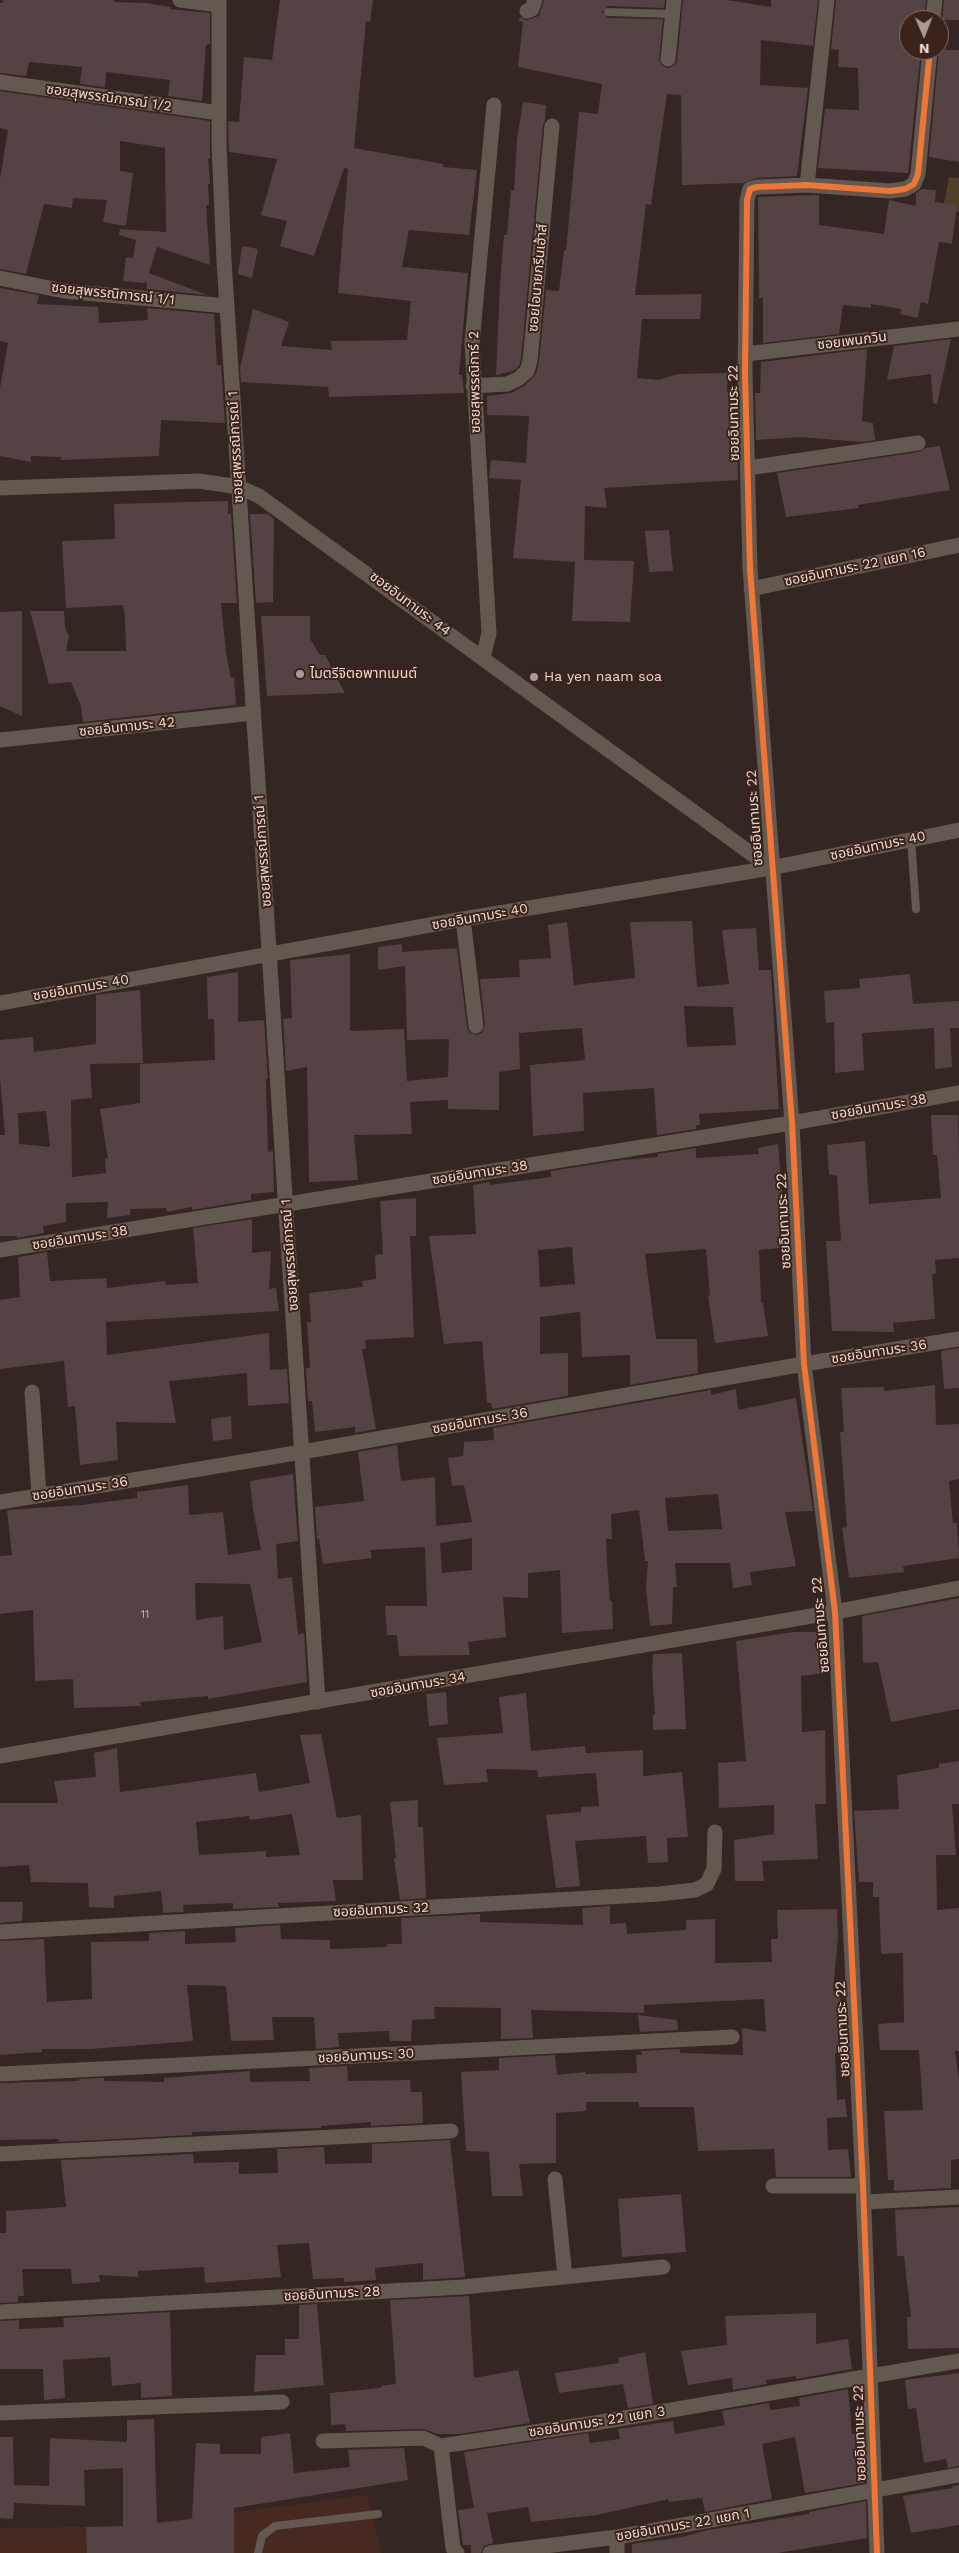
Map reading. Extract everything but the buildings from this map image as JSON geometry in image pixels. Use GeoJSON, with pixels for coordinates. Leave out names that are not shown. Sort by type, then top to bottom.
{"type":"FeatureCollection","features":[{"type":"Feature","properties":{"kind":"street"},"geometry":{"type":"LineString","coordinates":[[180,0],[219,3]]}},
{"type":"Feature","properties":{"kind":"street"},"geometry":{"type":"LineString","coordinates":[[806,185],[828,0]]}},
{"type":"Feature","properties":{"kind":"street","name":"ซอยสุพรรณิการณ์ 1"},"geometry":{"type":"LineString","coordinates":[[219,3],[219,113],[227,306],[318,1702]]}},
{"type":"Feature","properties":{"kind":"street"},"geometry":{"type":"LineString","coordinates":[[668,59],[673,7]]}},
{"type":"Feature","properties":{"kind":"street","name":"ซอยอินทามระ 22"},"geometry":{"type":"LineString","coordinates":[[878,2553],[864,2202],[835,1612],[804,1364],[792,1123],[751,589],[746,354],[748,193],[750,189],[757,186],[806,185],[890,191],[906,189],[914,184],[918,174],[929,60]]}},
{"type":"Feature","properties":{"kind":"street","name":"ซอยสุพรรณิการณ์ 1/2"},"geometry":{"type":"LineString","coordinates":[[0,82],[219,113]]}},
{"type":"Feature","properties":{"kind":"street","name":"ซอยสุพรรณิการ์ 2"},"geometry":{"type":"LineString","coordinates":[[483,658],[488,633],[472,343],[494,105]]}},
{"type":"Feature","properties":{"kind":"street","name":"ซอยไอนายกรีนเฮ้าส์"},"geometry":{"type":"LineString","coordinates":[[473,386],[510,382],[526,371],[530,361],[552,126]]}},
{"type":"Feature","properties":{"kind":"street","name":"ซอยสุพรรณิการณ์ 1/1"},"geometry":{"type":"LineString","coordinates":[[0,278],[64,291],[227,306]]}},
{"type":"Feature","properties":{"kind":"street","name":"ซอยเพนกวิน"},"geometry":{"type":"LineString","coordinates":[[746,354],[959,329]]}},
{"type":"Feature","properties":{"kind":"street"},"geometry":{"type":"LineString","coordinates":[[748,468],[918,443]]}},
{"type":"Feature","properties":{"kind":"street","name":"ซอยอินทามระ 44"},"geometry":{"type":"LineString","coordinates":[[0,488],[199,481],[239,487],[259,496],[771,868]]}},
{"type":"Feature","properties":{"kind":"street","name":"ซอยอินทามระ 22 แยก 16"},"geometry":{"type":"LineString","coordinates":[[751,589],[959,546]]}},
{"type":"Feature","properties":{"kind":"street","name":"ซอยอินทามระ 42"},"geometry":{"type":"LineString","coordinates":[[0,740],[253,713]]}},
{"type":"Feature","properties":{"kind":"street","name":"ซอยอินทามระ 40"},"geometry":{"type":"LineString","coordinates":[[0,1002],[463,920],[771,868],[959,830]]}},
{"type":"Feature","properties":{"kind":"street"},"geometry":{"type":"LineString","coordinates":[[463,920],[476,1026]]}},
{"type":"Feature","properties":{"kind":"street","name":"ซอยอินทามระ 38"},"geometry":{"type":"LineString","coordinates":[[0,1250],[792,1123],[959,1093]]}},
{"type":"Feature","properties":{"kind":"street","name":"ซอยอินทามระ 36"},"geometry":{"type":"LineString","coordinates":[[0,1502],[959,1339]]}},
{"type":"Feature","properties":{"kind":"street"},"geometry":{"type":"LineString","coordinates":[[32,1392],[39,1496]]}},
{"type":"Feature","properties":{"kind":"street","name":"ซอยอินทามระ 34"},"geometry":{"type":"LineString","coordinates":[[0,1756],[835,1612],[959,1588]]}},
{"type":"Feature","properties":{"kind":"street","name":"ซอยอินทามระ 32"},"geometry":{"type":"LineString","coordinates":[[0,1932],[639,1895],[694,1890],[707,1884],[714,1869],[715,1832]]}},
{"type":"Feature","properties":{"kind":"street","name":"ซอยอินทามระ 30"},"geometry":{"type":"LineString","coordinates":[[0,2074],[732,2037]]}},
{"type":"Feature","properties":{"kind":"street"},"geometry":{"type":"LineString","coordinates":[[0,2154],[451,2131]]}},
{"type":"Feature","properties":{"kind":"street"},"geometry":{"type":"LineString","coordinates":[[555,2179],[565,2276]]}},
{"type":"Feature","properties":{"kind":"street"},"geometry":{"type":"LineString","coordinates":[[773,2186],[863,2186]]}},
{"type":"Feature","properties":{"kind":"street"},"geometry":{"type":"LineString","coordinates":[[864,2202],[959,2197]]}},
{"type":"Feature","properties":{"kind":"street","name":"ซอยอินทามระ 28"},"geometry":{"type":"LineString","coordinates":[[0,2312],[453,2287],[663,2267]]}},
{"type":"Feature","properties":{"kind":"street","name":"ซอยอินทามระ 22 แยก 3"},"geometry":{"type":"LineString","coordinates":[[323,2441],[423,2438],[441,2446],[959,2361]]}},
{"type":"Feature","properties":{"kind":"street"},"geometry":{"type":"LineString","coordinates":[[0,2413],[282,2402]]}},
{"type":"Feature","properties":{"kind":"street"},"geometry":{"type":"LineString","coordinates":[[441,2446],[454,2548],[457,2553]]}},
{"type":"Feature","properties":{"kind":"street","name":"ซอยอินทามระ 22 แยก 1"},"geometry":{"type":"LineString","coordinates":[[490,2553],[617,2536],[959,2475]]}},
{"type":"Feature","properties":{"kind":"street"},"geometry":{"type":"LineString","coordinates":[[617,2536],[617,2553]]}},
{"type":"Feature","properties":{"kind":"lane"},"geometry":{"type":"LineString","coordinates":[[608,12],[673,7]]}},
{"type":"Feature","properties":{"kind":"lane"},"geometry":{"type":"LineString","coordinates":[[911,839],[916,909]]}},
{"type":"Feature","properties":{"kind":"lane"},"geometry":{"type":"LineString","coordinates":[[258,2553],[262,2536],[275,2526],[378,2514]]}},
{"type":"Feature","properties":{"kind":"shaded area"},"geometry":{"type":"Polygon","coordinates":[[[949,177],[959,178],[959,212],[943,209],[949,177]]]}},
{"type":"Feature","properties":{"kind":"shaded area"},"geometry":{"type":"Polygon","coordinates":[[[367,2495],[382,2553],[0,2553],[0,2528],[130,2526],[367,2495]]]}},
{"type":"Feature","properties":{"kind":"cycle path"},"geometry":{"type":"LineString","coordinates":[[877,2553],[863,2186],[835,1612],[804,1364],[792,1123],[750,568],[745,373],[747,200],[750,189],[757,187],[807,185],[890,191],[905,189],[914,184],[918,174],[929,60]]}},
{"type":"Feature","properties":{"kind":"place","name":"ไมตรีจิตอพาทเมนต์"},"geometry":{"type":"Point","coordinates":[300,674]}},
{"type":"Feature","properties":{"kind":"place","name":"Ha yen naam soa"},"geometry":{"type":"Point","coordinates":[534,677]}}]}
